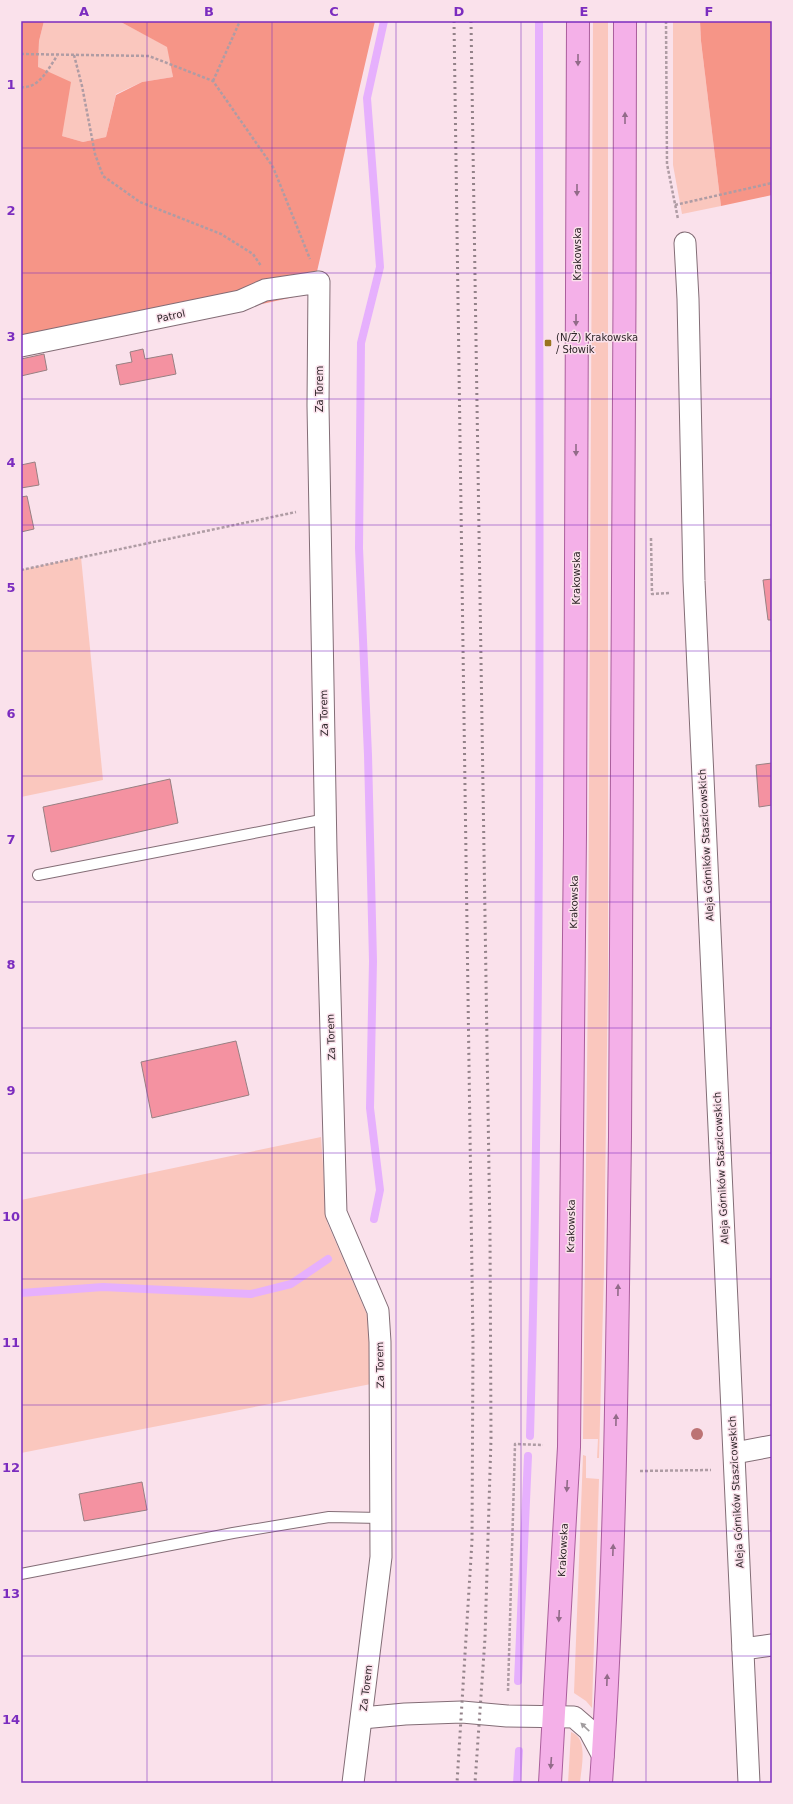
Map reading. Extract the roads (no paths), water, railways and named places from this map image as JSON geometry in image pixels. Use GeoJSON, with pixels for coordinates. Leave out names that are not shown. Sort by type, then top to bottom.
{"type":"FeatureCollection","features":[{"type":"Feature","properties":{"kind":"main road","name":"Krakowska"},"geometry":{"type":"LineString","coordinates":[[550,1783],[555,1716],[569,1447],[575,850],[578,21]]}},
{"type":"Feature","properties":{"kind":"main road"},"geometry":{"type":"LineString","coordinates":[[601,1783],[616,1472],[624,881],[626,568],[625,21]]}},
{"type":"Feature","properties":{"kind":"street","name":"Aleja Górników Staszicowskich"},"geometry":{"type":"LineString","coordinates":[[685,243],[688,299],[694,592],[735,1453],[749,1783]]}},
{"type":"Feature","properties":{"kind":"street","name":"Patrol"},"geometry":{"type":"LineString","coordinates":[[21,346],[240,301],[265,290],[319,282]]}},
{"type":"Feature","properties":{"kind":"street","name":"Za Torem"},"geometry":{"type":"LineString","coordinates":[[319,282],[318,405],[326,819],[336,1213],[378,1311],[380,1342],[381,1556],[353,1783]]}},
{"type":"Feature","properties":{"kind":"street"},"geometry":{"type":"LineString","coordinates":[[735,1453],[772,1446]]}},
{"type":"Feature","properties":{"kind":"street"},"geometry":{"type":"LineString","coordinates":[[744,1649],[772,1644]]}},
{"type":"Feature","properties":{"kind":"street"},"geometry":{"type":"LineString","coordinates":[[362,1718],[405,1714],[462,1712],[507,1716],[574,1717],[589,1730],[603,1756]]}},
{"type":"Feature","properties":{"kind":"lane"},"geometry":{"type":"LineString","coordinates":[[38,875],[326,819]]}},
{"type":"Feature","properties":{"kind":"lane"},"geometry":{"type":"LineString","coordinates":[[21,1574],[233,1533],[329,1517],[381,1518]]}},
{"type":"Feature","properties":{"kind":"waterway"},"geometry":{"type":"LineString","coordinates":[[374,1219],[380,1190],[370,1108],[373,961],[368,755],[359,548],[361,343],[380,267],[367,98],[384,21]]}},
{"type":"Feature","properties":{"kind":"waterway"},"geometry":{"type":"LineString","coordinates":[[530,1436],[539,905],[539,21]]}},
{"type":"Feature","properties":{"kind":"waterway"},"geometry":{"type":"LineString","coordinates":[[21,1293],[103,1287],[251,1294],[291,1284],[328,1259]]}},
{"type":"Feature","properties":{"kind":"waterway"},"geometry":{"type":"LineString","coordinates":[[518,1681],[528,1456]]}},
{"type":"Feature","properties":{"kind":"waterway"},"geometry":{"type":"LineString","coordinates":[[517,1783],[519,1751]]}},
{"type":"Feature","properties":{"kind":"railway"},"geometry":{"type":"LineString","coordinates":[[454,21],[473,1343],[472,1541],[457,1783]]}},
{"type":"Feature","properties":{"kind":"railway"},"geometry":{"type":"LineString","coordinates":[[471,21],[490,1235],[491,1438],[485,1638],[475,1783]]}},
{"type":"Feature","properties":{"kind":"place","name":"(N/Ż) Krakowska / Słowik"},"geometry":{"type":"Point","coordinates":[548,343]}}]}
